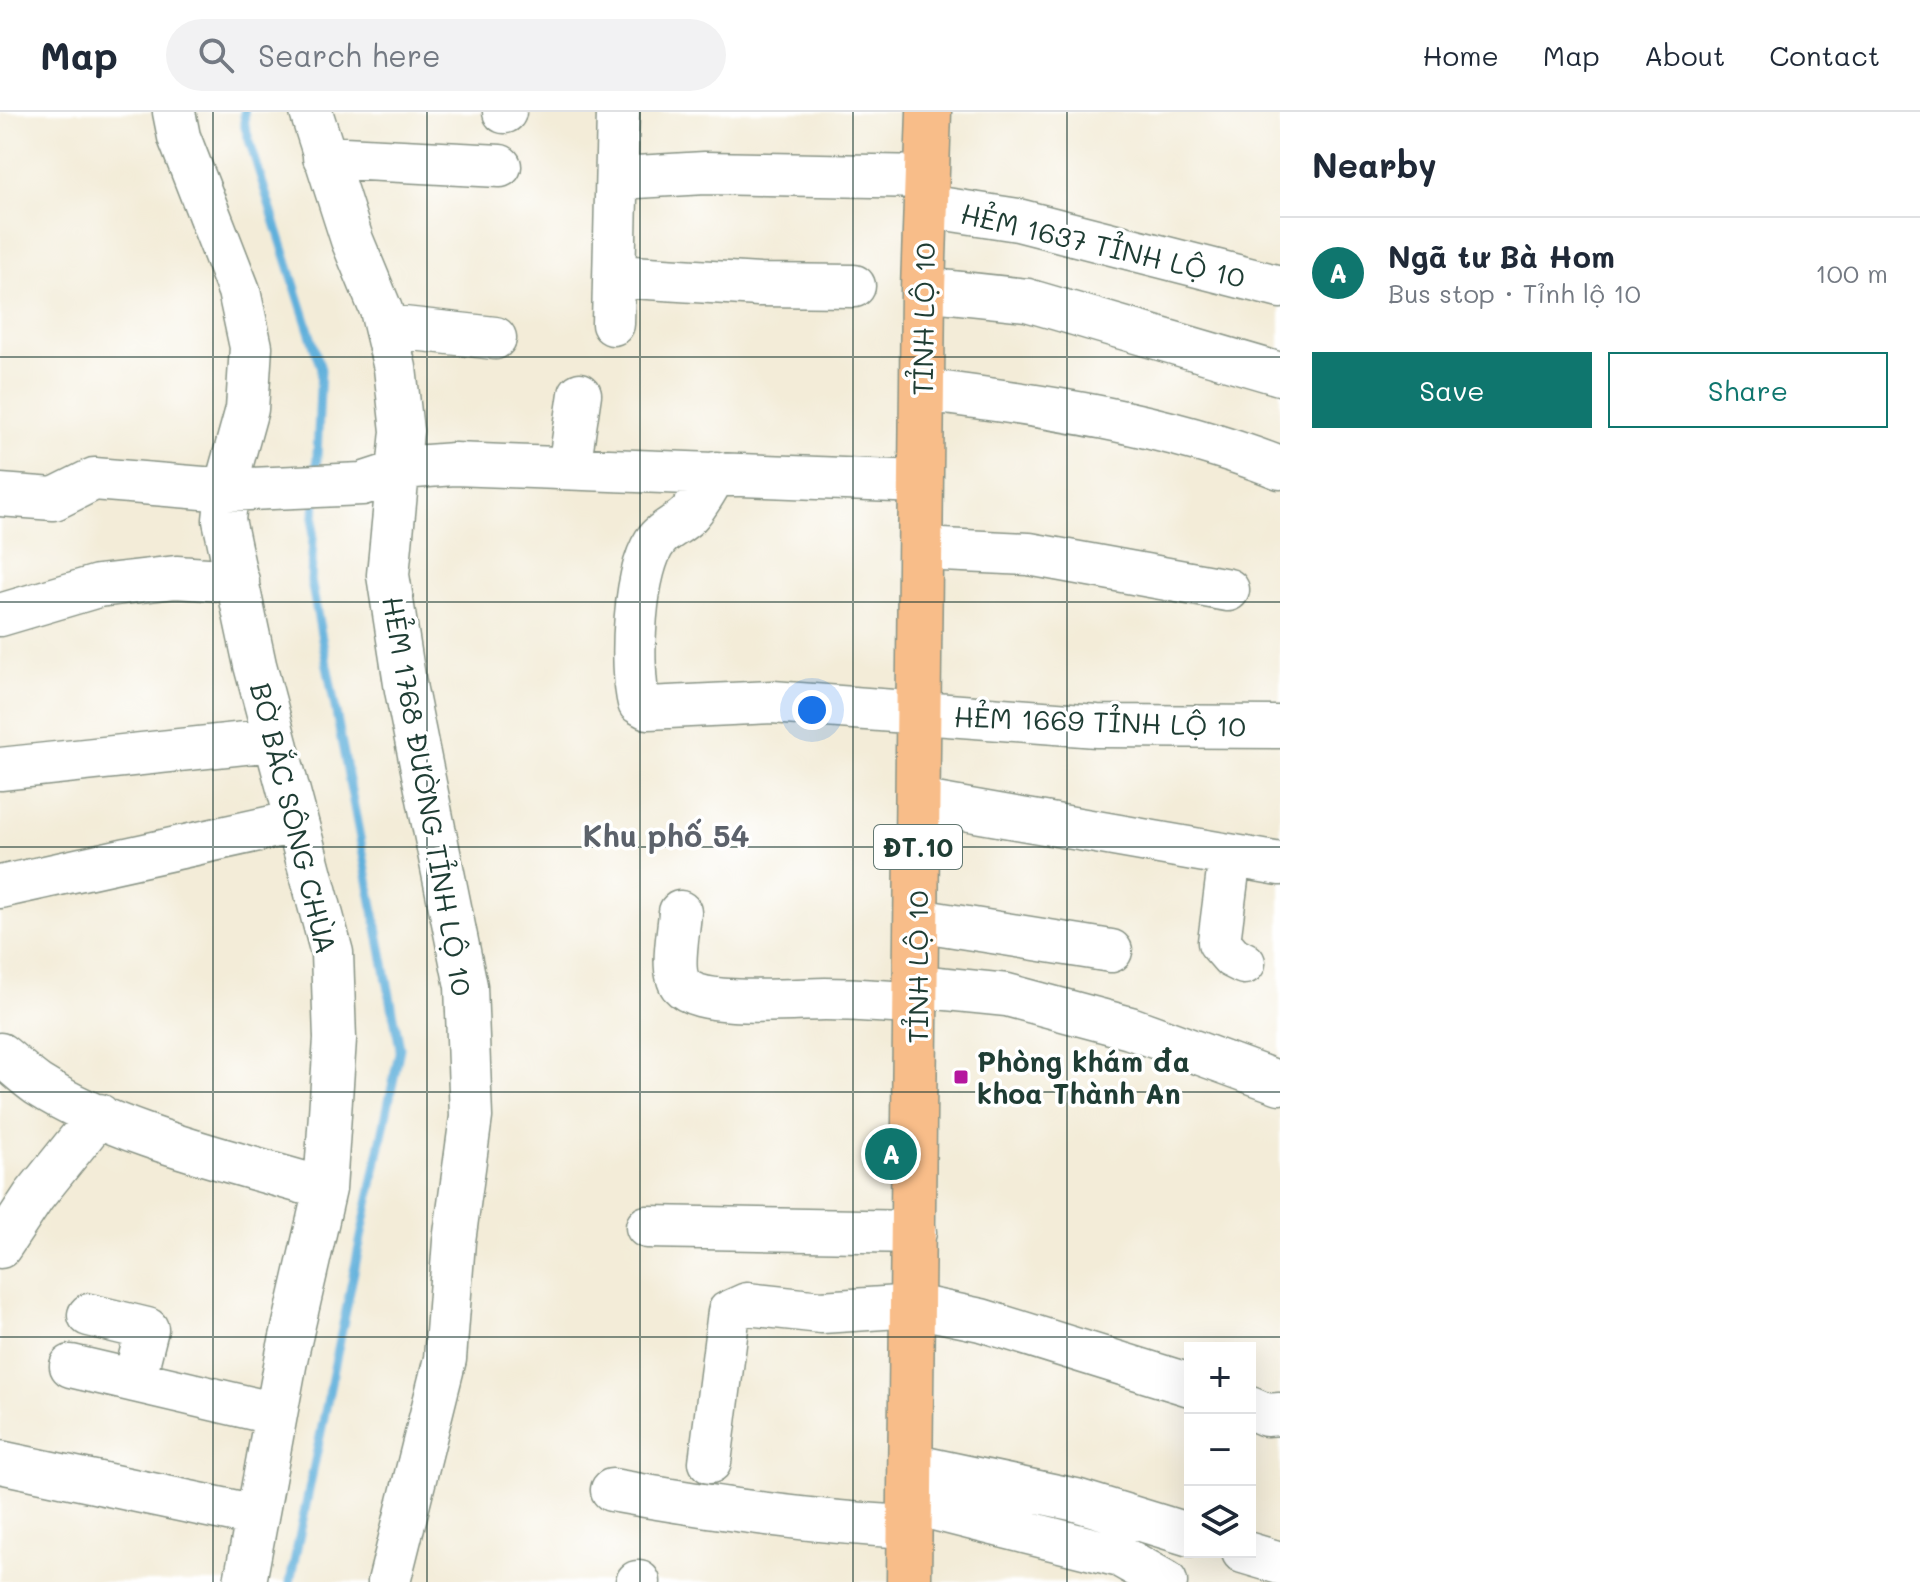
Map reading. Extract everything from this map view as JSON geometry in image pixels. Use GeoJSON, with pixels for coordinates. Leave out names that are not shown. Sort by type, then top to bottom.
{"type":"FeatureCollection","features":[{"type":"Feature","properties":{"kind":"main road","name":"TỈNH LỘ 10"},"geometry":{"type":"LineString","coordinates":[[909,1582],[915,1306],[923,289],[929,112]]}},
{"type":"Feature","properties":{"kind":"street","name":"BỜ BẮC SÔNG CHÙA"},"geometry":{"type":"LineString","coordinates":[[174,112],[198,190],[239,291],[251,347],[247,489],[224,520],[274,740],[332,953],[335,1039],[325,1189],[276,1414],[245,1582]]}},
{"type":"Feature","properties":{"kind":"street","name":"HẺM 1768 ĐƯỜNG TỈNH LỘ 10"},"geometry":{"type":"LineString","coordinates":[[311,112],[324,157],[385,326],[395,368],[402,431],[379,479],[388,575],[406,690],[466,986],[471,1117],[454,1241],[445,1359],[389,1582]]}},
{"type":"Feature","properties":{"kind":"street"},"geometry":{"type":"LineString","coordinates":[[613,324],[619,178],[618,112]]}},
{"type":"Feature","properties":{"kind":"street"},"geometry":{"type":"LineString","coordinates":[[324,157],[500,166]]}},
{"type":"Feature","properties":{"kind":"street","name":"HẺM 1637 TỈNH LỘ 10"},"geometry":{"type":"LineString","coordinates":[[619,178],[705,173],[926,192],[1018,220],[1280,287]]}},
{"type":"Feature","properties":{"kind":"street"},"geometry":{"type":"LineString","coordinates":[[616,276],[759,285],[854,286]]}},
{"type":"Feature","properties":{"kind":"street"},"geometry":{"type":"LineString","coordinates":[[923,289],[1027,300],[1280,374]]}},
{"type":"Feature","properties":{"kind":"street"},"geometry":{"type":"LineString","coordinates":[[385,326],[495,338]]}},
{"type":"Feature","properties":{"kind":"street"},"geometry":{"type":"LineString","coordinates":[[922,390],[1143,424],[1215,442],[1280,468]]}},
{"type":"Feature","properties":{"kind":"street"},"geometry":{"type":"LineString","coordinates":[[569,468],[580,394]]}},
{"type":"Feature","properties":{"kind":"street"},"geometry":{"type":"LineString","coordinates":[[0,495],[54,499],[94,479],[247,489],[379,479],[414,467],[454,464],[921,482]]}},
{"type":"Feature","properties":{"kind":"street","name":"HẺM 1669 TỈNH LỘ 10"},"geometry":{"type":"LineString","coordinates":[[716,473],[688,515],[658,538],[647,558],[637,616],[634,671],[639,703],[662,709],[772,702],[1097,726],[1280,727]]}},
{"type":"Feature","properties":{"kind":"street"},"geometry":{"type":"LineString","coordinates":[[921,549],[1029,554],[1228,590]]}},
{"type":"Feature","properties":{"kind":"street"},"geometry":{"type":"LineString","coordinates":[[0,615],[98,586],[176,577],[238,581]]}},
{"type":"Feature","properties":{"kind":"street"},"geometry":{"type":"LineString","coordinates":[[0,769],[274,740]]}},
{"type":"Feature","properties":{"kind":"street"},"geometry":{"type":"LineString","coordinates":[[918,801],[1280,864]]}},
{"type":"Feature","properties":{"kind":"street"},"geometry":{"type":"LineString","coordinates":[[0,887],[295,822]]}},
{"type":"Feature","properties":{"kind":"street"},"geometry":{"type":"LineString","coordinates":[[1230,856],[1219,942],[1232,957],[1244,963]]}},
{"type":"Feature","properties":{"kind":"street"},"geometry":{"type":"LineString","coordinates":[[680,912],[677,968],[679,983],[689,992],[755,1002],[917,994],[1007,995],[1130,1028],[1280,1083]]}},
{"type":"Feature","properties":{"kind":"street"},"geometry":{"type":"LineString","coordinates":[[917,920],[1111,951]]}},
{"type":"Feature","properties":{"kind":"street"},"geometry":{"type":"LineString","coordinates":[[0,1054],[38,1085],[99,1115],[178,1144],[325,1189]]}},
{"type":"Feature","properties":{"kind":"street"},"geometry":{"type":"LineString","coordinates":[[0,1247],[34,1196],[99,1115]]}},
{"type":"Feature","properties":{"kind":"street"},"geometry":{"type":"LineString","coordinates":[[647,1227],[915,1232]]}},
{"type":"Feature","properties":{"kind":"street"},"geometry":{"type":"LineString","coordinates":[[710,1462],[729,1312],[747,1304],[821,1312],[915,1306],[981,1320],[1184,1383]]}},
{"type":"Feature","properties":{"kind":"street"},"geometry":{"type":"LineString","coordinates":[[89,1315],[147,1329],[134,1381]]}},
{"type":"Feature","properties":{"kind":"street"},"geometry":{"type":"LineString","coordinates":[[71,1366],[276,1414]]}},
{"type":"Feature","properties":{"kind":"street"},"geometry":{"type":"LineString","coordinates":[[1256,1411],[1266,1415],[1280,1414]]}},
{"type":"Feature","properties":{"kind":"street"},"geometry":{"type":"LineString","coordinates":[[0,1462],[256,1516]]}},
{"type":"Feature","properties":{"kind":"street"},"geometry":{"type":"LineString","coordinates":[[612,1490],[727,1511],[910,1498],[1076,1500],[1184,1533]]}},
{"type":"Feature","properties":{"kind":"street"},"geometry":{"type":"LineString","coordinates":[[910,1498],[1120,1556],[1166,1582]]}},
{"type":"Feature","properties":{"kind":"street"},"geometry":{"type":"LineString","coordinates":[[1256,1556],[1280,1563]]}},
{"type":"Feature","properties":{"kind":"waterway"},"geometry":{"type":"LineString","coordinates":[[244,112],[245,127],[321,369],[316,477]]}},
{"type":"Feature","properties":{"kind":"waterway"},"geometry":{"type":"LineString","coordinates":[[290,1582],[400,1048],[311,581],[315,496]]}},
{"type":"Feature","properties":{"kind":"place","name":"Phòng khám đa khoa Thành An"},"geometry":{"type":"Point","coordinates":[961,1077]}},
{"type":"Feature","properties":{"kind":"place","name":"Ngã tư Bà Hom"},"geometry":{"type":"Point","coordinates":[891,1154]}},
{"type":"Feature","properties":{"kind":"district","name":"Khu phố 54"},"geometry":{"type":"Point","coordinates":[666,835]}}]}
